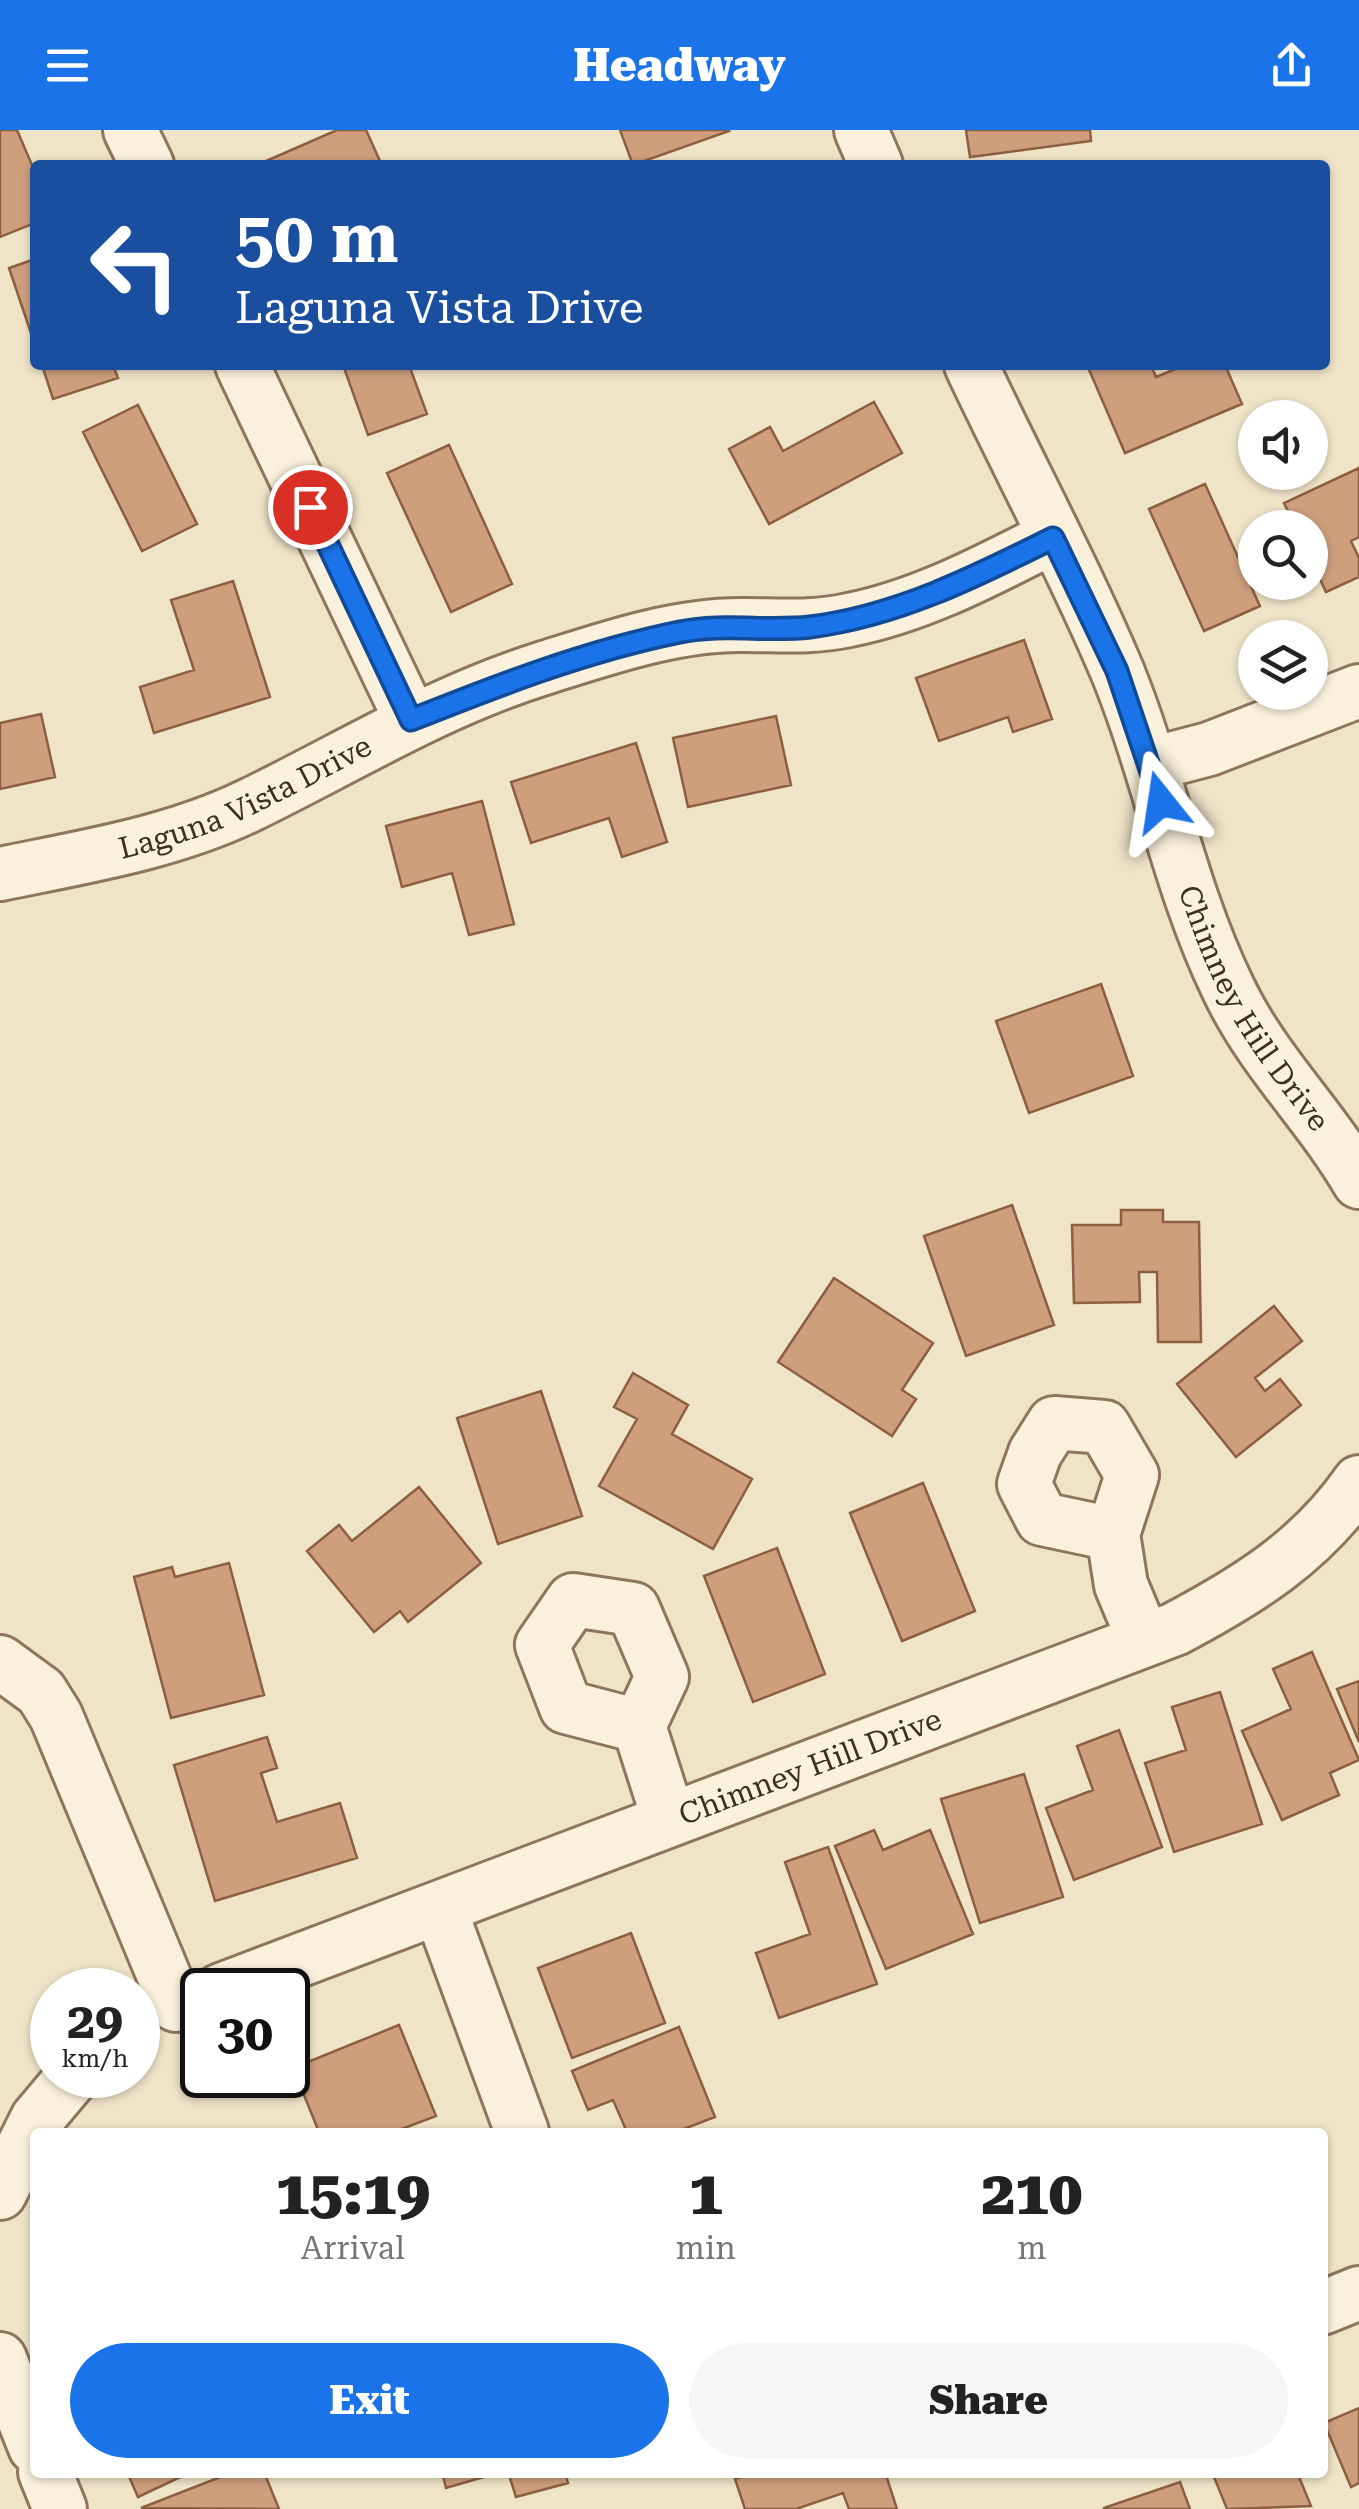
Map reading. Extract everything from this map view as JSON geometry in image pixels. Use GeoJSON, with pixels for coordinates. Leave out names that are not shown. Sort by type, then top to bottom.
{"type":"FeatureCollection","features":[{"type":"Feature","properties":{"kind":"street"},"geometry":{"type":"LineString","coordinates":[[130,130],[144,160]]}},
{"type":"Feature","properties":{"kind":"street"},"geometry":{"type":"LineString","coordinates":[[861,130],[874,160]]}},
{"type":"Feature","properties":{"kind":"street"},"geometry":{"type":"LineString","coordinates":[[244,370],[411,720]]}},
{"type":"Feature","properties":{"kind":"street","name":"Chimney Hill Drive"},"geometry":{"type":"LineString","coordinates":[[972,370],[1117,671],[1152,764],[1194,910],[1228,990],[1272,1066],[1330,1137],[1359,1182]]}},
{"type":"Feature","properties":{"kind":"street","name":"Laguna Vista Drive"},"geometry":{"type":"LineString","coordinates":[[0,874],[136,846],[215,820],[411,720],[530,672],[684,631],[744,624],[806,627],[882,613],[973,578],[1053,538]]}},
{"type":"Feature","properties":{"kind":"street"},"geometry":{"type":"LineString","coordinates":[[1152,764],[1209,750],[1359,691]]}},
{"type":"Feature","properties":{"kind":"street","name":"Chimney Hill Drive"},"geometry":{"type":"LineString","coordinates":[[280,1968],[1144,1640],[1233,1599],[1279,1568],[1332,1519],[1359,1482]]}},
{"type":"Feature","properties":{"kind":"street"},"geometry":{"type":"LineString","coordinates":[[1113,1534],[1121,1585],[1144,1640]]}},
{"type":"Feature","properties":{"kind":"street"},"geometry":{"type":"LineString","coordinates":[[0,1662],[41,1692],[56,1716],[180,1995]]}},
{"type":"Feature","properties":{"kind":"street"},"geometry":{"type":"LineString","coordinates":[[639,1726],[668,1820]]}},
{"type":"Feature","properties":{"kind":"street"},"geometry":{"type":"LineString","coordinates":[[440,1908],[521,2128]]}},
{"type":"Feature","properties":{"kind":"street"},"geometry":{"type":"LineString","coordinates":[[32,2128],[55,2098]]}},
{"type":"Feature","properties":{"kind":"street"},"geometry":{"type":"LineString","coordinates":[[0,2192],[30,2133]]}},
{"type":"Feature","properties":{"kind":"street"},"geometry":{"type":"LineString","coordinates":[[1328,2306],[1359,2293]]}},
{"type":"Feature","properties":{"kind":"street"},"geometry":{"type":"LineString","coordinates":[[0,2359],[30,2434]]}},
{"type":"Feature","properties":{"kind":"street"},"geometry":{"type":"LineString","coordinates":[[47,2478],[60,2509]]}},
{"type":"Feature","properties":{"kind":"building"},"geometry":{"type":"Polygon","coordinates":[[[0,130],[17,130],[30,160],[30,225],[0,237],[0,130]]]}},
{"type":"Feature","properties":{"kind":"building"},"geometry":{"type":"Polygon","coordinates":[[[337,130],[366,130],[380,160],[268,160],[337,130]]]}},
{"type":"Feature","properties":{"kind":"building"},"geometry":{"type":"Polygon","coordinates":[[[620,130],[729,131],[647,160],[631,160],[620,130]]]}},
{"type":"Feature","properties":{"kind":"building"},"geometry":{"type":"Polygon","coordinates":[[[966,130],[1090,130],[1091,141],[970,157],[966,130]]]}},
{"type":"Feature","properties":{"kind":"building"},"geometry":{"type":"Polygon","coordinates":[[[30,261],[30,330],[9,268],[30,261]]]}},
{"type":"Feature","properties":{"kind":"building"},"geometry":{"type":"Polygon","coordinates":[[[44,370],[115,370],[118,378],[53,399],[44,370]]]}},
{"type":"Feature","properties":{"kind":"building"},"geometry":{"type":"Polygon","coordinates":[[[345,370],[411,370],[427,414],[368,435],[345,370]]]}},
{"type":"Feature","properties":{"kind":"building"},"geometry":{"type":"Polygon","coordinates":[[[1089,370],[1153,370],[1156,377],[1173,370],[1227,370],[1240,400],[1238,406],[1125,453],[1089,370]]]}},
{"type":"Feature","properties":{"kind":"building"},"geometry":{"type":"Polygon","coordinates":[[[874,402],[902,453],[769,524],[729,449],[770,427],[783,451],[874,402]]]}},
{"type":"Feature","properties":{"kind":"building"},"geometry":{"type":"Polygon","coordinates":[[[138,405],[197,524],[142,551],[83,432],[138,405]]]}},
{"type":"Feature","properties":{"kind":"building"},"geometry":{"type":"Polygon","coordinates":[[[449,445],[512,584],[451,612],[387,473],[449,445]]]}},
{"type":"Feature","properties":{"kind":"building"},"geometry":{"type":"Polygon","coordinates":[[[1359,468],[1359,537],[1351,541],[1359,558],[1359,577],[1328,591],[1328,510],[1287,510],[1284,503],[1312,490],[1328,490],[1328,482],[1359,468]]]}},
{"type":"Feature","properties":{"kind":"building"},"geometry":{"type":"Polygon","coordinates":[[[1205,484],[1238,557],[1238,600],[1257,600],[1260,606],[1204,631],[1149,509],[1205,484]]]}},
{"type":"Feature","properties":{"kind":"building"},"geometry":{"type":"Polygon","coordinates":[[[233,581],[270,697],[154,733],[140,687],[194,670],[171,600],[233,581]]]}},
{"type":"Feature","properties":{"kind":"building"},"geometry":{"type":"Polygon","coordinates":[[[1024,640],[1052,719],[1013,732],[1008,717],[939,741],[916,678],[1024,640]]]}},
{"type":"Feature","properties":{"kind":"building"},"geometry":{"type":"Polygon","coordinates":[[[41,714],[55,777],[0,789],[0,723],[41,714]]]}},
{"type":"Feature","properties":{"kind":"building"},"geometry":{"type":"Polygon","coordinates":[[[776,716],[791,785],[688,807],[673,738],[776,716]]]}},
{"type":"Feature","properties":{"kind":"building"},"geometry":{"type":"Polygon","coordinates":[[[636,743],[667,842],[622,857],[609,818],[531,843],[511,782],[636,743]]]}},
{"type":"Feature","properties":{"kind":"building"},"geometry":{"type":"Polygon","coordinates":[[[482,801],[514,924],[469,935],[452,873],[402,887],[386,826],[482,801]]]}},
{"type":"Feature","properties":{"kind":"building"},"geometry":{"type":"Polygon","coordinates":[[[1101,984],[1133,1076],[1029,1113],[996,1021],[1101,984]]]}},
{"type":"Feature","properties":{"kind":"building"},"geometry":{"type":"Polygon","coordinates":[[[1012,1205],[1054,1325],[966,1356],[924,1236],[1012,1205]]]}},
{"type":"Feature","properties":{"kind":"building"},"geometry":{"type":"Polygon","coordinates":[[[1121,1210],[1163,1210],[1163,1222],[1199,1222],[1201,1342],[1158,1342],[1157,1272],[1139,1272],[1140,1302],[1074,1303],[1072,1225],[1121,1225],[1121,1210]]]}},
{"type":"Feature","properties":{"kind":"building"},"geometry":{"type":"Polygon","coordinates":[[[834,1278],[933,1343],[902,1390],[916,1399],[892,1436],[778,1362],[834,1278]]]}},
{"type":"Feature","properties":{"kind":"building"},"geometry":{"type":"Polygon","coordinates":[[[1274,1306],[1302,1341],[1255,1378],[1265,1391],[1280,1379],[1301,1405],[1236,1457],[1177,1384],[1274,1306]]]}},
{"type":"Feature","properties":{"kind":"building"},"geometry":{"type":"Polygon","coordinates":[[[633,1373],[688,1405],[672,1434],[752,1479],[713,1549],[599,1486],[637,1419],[614,1407],[633,1373]]]}},
{"type":"Feature","properties":{"kind":"building"},"geometry":{"type":"Polygon","coordinates":[[[541,1391],[582,1516],[498,1544],[457,1418],[541,1391]]]}},
{"type":"Feature","properties":{"kind":"building"},"geometry":{"type":"Polygon","coordinates":[[[923,1483],[975,1611],[902,1641],[850,1513],[923,1483]]]}},
{"type":"Feature","properties":{"kind":"building"},"geometry":{"type":"Polygon","coordinates":[[[419,1487],[481,1563],[408,1622],[400,1611],[374,1632],[307,1551],[339,1525],[352,1541],[419,1487]]]}},
{"type":"Feature","properties":{"kind":"building"},"geometry":{"type":"Polygon","coordinates":[[[777,1548],[825,1674],[753,1702],[704,1576],[777,1548]]]}},
{"type":"Feature","properties":{"kind":"building"},"geometry":{"type":"Polygon","coordinates":[[[229,1563],[264,1695],[171,1718],[134,1577],[172,1567],[175,1577],[229,1563]]]}},
{"type":"Feature","properties":{"kind":"building"},"geometry":{"type":"Polygon","coordinates":[[[1312,1652],[1359,1760],[1330,1773],[1339,1795],[1282,1820],[1242,1731],[1291,1709],[1273,1669],[1312,1652]]]}},
{"type":"Feature","properties":{"kind":"building"},"geometry":{"type":"Polygon","coordinates":[[[1359,1681],[1359,1742],[1337,1689],[1359,1681]]]}},
{"type":"Feature","properties":{"kind":"building"},"geometry":{"type":"Polygon","coordinates":[[[1220,1692],[1262,1824],[1174,1852],[1145,1763],[1186,1750],[1172,1707],[1220,1692]]]}},
{"type":"Feature","properties":{"kind":"building"},"geometry":{"type":"Polygon","coordinates":[[[1119,1730],[1162,1847],[1074,1880],[1046,1808],[1093,1790],[1077,1746],[1119,1730]]]}},
{"type":"Feature","properties":{"kind":"building"},"geometry":{"type":"Polygon","coordinates":[[[267,1737],[277,1768],[261,1773],[277,1822],[340,1803],[357,1858],[215,1901],[174,1765],[267,1737]]]}},
{"type":"Feature","properties":{"kind":"building"},"geometry":{"type":"Polygon","coordinates":[[[1024,1774],[1063,1897],[980,1923],[941,1799],[1024,1774]]]}},
{"type":"Feature","properties":{"kind":"building"},"geometry":{"type":"Polygon","coordinates":[[[874,1830],[883,1850],[930,1830],[973,1934],[886,1969],[835,1846],[874,1830]]]}},
{"type":"Feature","properties":{"kind":"building"},"geometry":{"type":"Polygon","coordinates":[[[828,1847],[877,1984],[779,2018],[756,1953],[810,1934],[785,1862],[828,1847]]]}},
{"type":"Feature","properties":{"kind":"building"},"geometry":{"type":"Polygon","coordinates":[[[631,1933],[665,2023],[572,2058],[538,1968],[631,1933]]]}},
{"type":"Feature","properties":{"kind":"building"},"geometry":{"type":"Polygon","coordinates":[[[399,2025],[436,2116],[404,2128],[317,2128],[305,2098],[310,2098],[310,2061],[399,2025]]]}},
{"type":"Feature","properties":{"kind":"building"},"geometry":{"type":"Polygon","coordinates":[[[679,2027],[715,2117],[686,2128],[625,2128],[613,2100],[588,2110],[572,2071],[679,2027]]]}},
{"type":"Feature","properties":{"kind":"building"},"geometry":{"type":"Polygon","coordinates":[[[1359,2408],[1359,2483],[1351,2487],[1328,2432],[1328,2421],[1359,2408]]]}},
{"type":"Feature","properties":{"kind":"building"},"geometry":{"type":"Polygon","coordinates":[[[130,2478],[178,2478],[138,2497],[130,2478]]]}},
{"type":"Feature","properties":{"kind":"building"},"geometry":{"type":"Polygon","coordinates":[[[218,2478],[266,2478],[279,2509],[141,2508],[218,2478]]]}},
{"type":"Feature","properties":{"kind":"building"},"geometry":{"type":"Polygon","coordinates":[[[444,2478],[480,2478],[446,2488],[444,2478]]]}},
{"type":"Feature","properties":{"kind":"building"},"geometry":{"type":"Polygon","coordinates":[[[510,2478],[567,2478],[568,2483],[516,2497],[510,2478]]]}},
{"type":"Feature","properties":{"kind":"building"},"geometry":{"type":"Polygon","coordinates":[[[887,2478],[897,2509],[849,2509],[843,2493],[796,2509],[745,2509],[735,2479],[887,2478]]]}},
{"type":"Feature","properties":{"kind":"building"},"geometry":{"type":"Polygon","coordinates":[[[1214,2478],[1299,2478],[1311,2506],[1227,2509],[1214,2478]]]}},
{"type":"Feature","properties":{"kind":"building"},"geometry":{"type":"Polygon","coordinates":[[[1180,2482],[1190,2509],[1104,2509],[1104,2508],[1180,2482]]]}},
{"type":"Feature","properties":{"kind":"route"},"geometry":{"type":"LineString","coordinates":[[310,507],[411,720],[530,672],[684,631],[744,624],[806,627],[882,613],[973,578],[1053,538],[1117,671],[1152,764],[1161,802]]}}]}
